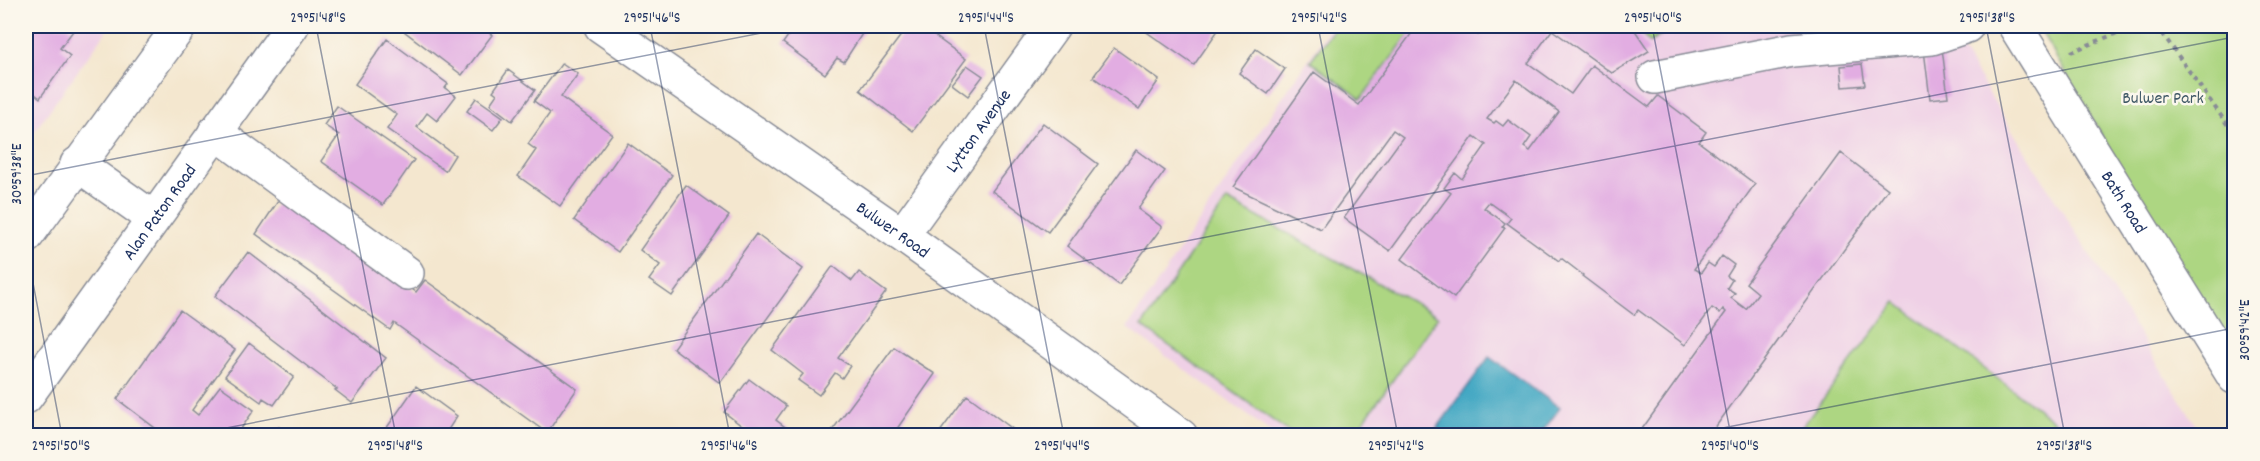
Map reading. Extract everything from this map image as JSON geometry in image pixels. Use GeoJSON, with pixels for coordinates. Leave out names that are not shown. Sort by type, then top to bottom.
{"type":"FeatureCollection","features":[{"type":"Feature","properties":{"kind":"street"},"geometry":{"type":"LineString","coordinates":[[26,237],[77,164],[180,26]]}},
{"type":"Feature","properties":{"kind":"street","name":"Alan Paton Road"},"geometry":{"type":"LineString","coordinates":[[26,397],[292,26]]}},
{"type":"Feature","properties":{"kind":"street","name":"Bulwer Road"},"geometry":{"type":"LineString","coordinates":[[601,26],[902,235],[1181,435]]}},
{"type":"Feature","properties":{"kind":"street","name":"Lytton Avenue"},"geometry":{"type":"LineString","coordinates":[[902,235],[1053,26]]}},
{"type":"Feature","properties":{"kind":"street"},"geometry":{"type":"LineString","coordinates":[[1655,77],[1792,50],[1932,38],[1967,26]]}},
{"type":"Feature","properties":{"kind":"street","name":"Bath Road"},"geometry":{"type":"LineString","coordinates":[[2015,26],[2235,377]]}},
{"type":"Feature","properties":{"kind":"street"},"geometry":{"type":"LineString","coordinates":[[215,132],[407,273]]}},
{"type":"Feature","properties":{"kind":"street"},"geometry":{"type":"LineString","coordinates":[[77,164],[153,218]]}},
{"type":"Feature","properties":{"kind":"path"},"geometry":{"type":"LineString","coordinates":[[2040,65],[2134,26]]}},
{"type":"Feature","properties":{"kind":"path"},"geometry":{"type":"LineString","coordinates":[[2157,26],[2235,134]]}},
{"type":"Feature","properties":{"kind":"shaded area"},"geometry":{"type":"Polygon","coordinates":[[[26,26],[110,26],[26,143],[26,26]]]}},
{"type":"Feature","properties":{"kind":"shaded area"},"geometry":{"type":"Polygon","coordinates":[[[1331,26],[1947,26],[2202,435],[1275,435],[1127,328],[1331,26]]]}},
{"type":"Feature","properties":{"kind":"green space"},"geometry":{"type":"Polygon","coordinates":[[[1336,26],[1415,26],[1361,99],[1310,61],[1336,26]]]}},
{"type":"Feature","properties":{"kind":"green space"},"geometry":{"type":"Polygon","coordinates":[[[1637,26],[1675,26],[1649,43],[1637,26]]]}},
{"type":"Feature","properties":{"kind":"green space","name":"Bulwer Park"},"geometry":{"type":"Polygon","coordinates":[[[2038,26],[2234,26],[2234,362],[2038,26]]]}},
{"type":"Feature","properties":{"kind":"green space"},"geometry":{"type":"Polygon","coordinates":[[[1227,200],[1438,316],[1354,435],[1293,435],[1142,326],[1227,200]]]}},
{"type":"Feature","properties":{"kind":"green space"},"geometry":{"type":"Polygon","coordinates":[[[1896,302],[2071,434],[1796,435],[1896,302]]]}},
{"type":"Feature","properties":{"kind":"water"},"geometry":{"type":"Polygon","coordinates":[[[1489,357],[1560,408],[1540,435],[1432,435],[1489,357]]]}},
{"type":"Feature","properties":{"kind":"building"},"geometry":{"type":"Polygon","coordinates":[[[26,26],[71,26],[68,28],[73,31],[60,48],[70,56],[40,98],[26,87],[26,26]]]}},
{"type":"Feature","properties":{"kind":"building"},"geometry":{"type":"Polygon","coordinates":[[[408,26],[479,26],[492,35],[462,75],[404,31],[408,26]]]}},
{"type":"Feature","properties":{"kind":"building"},"geometry":{"type":"Polygon","coordinates":[[[795,26],[867,26],[844,62],[837,58],[825,74],[783,43],[795,26]]]}},
{"type":"Feature","properties":{"kind":"building"},"geometry":{"type":"Polygon","coordinates":[[[908,26],[921,26],[966,59],[913,131],[860,90],[908,26]]]}},
{"type":"Feature","properties":{"kind":"building"},"geometry":{"type":"Polygon","coordinates":[[[1138,26],[1221,26],[1194,65],[1138,26]]]}},
{"type":"Feature","properties":{"kind":"building"},"geometry":{"type":"Polygon","coordinates":[[[1417,26],[1465,26],[1478,35],[1484,26],[1632,26],[1649,51],[1612,73],[1552,30],[1528,63],[1571,94],[1592,65],[1649,107],[1658,96],[1706,132],[1699,142],[1755,184],[1694,269],[1701,273],[1708,263],[1714,267],[1722,256],[1734,265],[1727,276],[1732,280],[1727,288],[1735,293],[1731,298],[1746,309],[1758,293],[1746,283],[1841,153],[1888,189],[1709,436],[1637,436],[1726,312],[1723,309],[1720,313],[1712,308],[1685,345],[1638,310],[1634,315],[1561,258],[1559,261],[1507,223],[1511,218],[1489,202],[1484,208],[1505,223],[1502,227],[1505,228],[1454,298],[1402,259],[1451,193],[1444,188],[1455,173],[1462,179],[1486,145],[1474,136],[1390,251],[1344,218],[1403,137],[1393,130],[1321,229],[1233,187],[1314,72],[1359,105],[1417,26]],[[1516,80],[1487,119],[1503,126],[1508,120],[1531,137],[1524,147],[1530,151],[1559,112],[1516,80]]]}},
{"type":"Feature","properties":{"kind":"building"},"geometry":{"type":"Polygon","coordinates":[[[387,39],[448,84],[445,88],[456,96],[437,121],[427,113],[417,127],[455,155],[445,171],[387,129],[397,115],[355,84],[387,39]]]}},
{"type":"Feature","properties":{"kind":"building"},"geometry":{"type":"Polygon","coordinates":[[[1114,48],[1159,80],[1139,109],[1093,77],[1114,48]]]}},
{"type":"Feature","properties":{"kind":"building"},"geometry":{"type":"Polygon","coordinates":[[[1942,48],[1948,97],[1930,99],[1924,50],[1942,48]]]}},
{"type":"Feature","properties":{"kind":"building"},"geometry":{"type":"Polygon","coordinates":[[[1256,49],[1285,69],[1268,94],[1239,73],[1256,49]]]}},
{"type":"Feature","properties":{"kind":"building"},"geometry":{"type":"Polygon","coordinates":[[[562,63],[578,74],[561,97],[612,134],[560,206],[518,176],[536,150],[528,144],[550,113],[534,101],[562,63]]]}},
{"type":"Feature","properties":{"kind":"building"},"geometry":{"type":"Polygon","coordinates":[[[1862,64],[1865,85],[1843,87],[1841,66],[1862,64]]]}},
{"type":"Feature","properties":{"kind":"building"},"geometry":{"type":"Polygon","coordinates":[[[967,65],[983,76],[968,96],[952,84],[967,65]]]}},
{"type":"Feature","properties":{"kind":"building"},"geometry":{"type":"Polygon","coordinates":[[[508,70],[535,90],[512,121],[490,104],[497,94],[493,91],[508,70]]]}},
{"type":"Feature","properties":{"kind":"building"},"geometry":{"type":"Polygon","coordinates":[[[476,98],[503,117],[493,130],[467,111],[476,98]]]}},
{"type":"Feature","properties":{"kind":"building"},"geometry":{"type":"Polygon","coordinates":[[[337,106],[414,160],[383,205],[321,161],[339,135],[324,125],[337,106]]]}},
{"type":"Feature","properties":{"kind":"building"},"geometry":{"type":"Polygon","coordinates":[[[1043,123],[1098,164],[1048,232],[992,191],[1043,123]]]}},
{"type":"Feature","properties":{"kind":"building"},"geometry":{"type":"Polygon","coordinates":[[[628,143],[672,175],[618,252],[574,220],[628,143]]]}},
{"type":"Feature","properties":{"kind":"building"},"geometry":{"type":"Polygon","coordinates":[[[1136,150],[1165,171],[1138,209],[1162,227],[1119,285],[1067,246],[1136,150]]]}},
{"type":"Feature","properties":{"kind":"building"},"geometry":{"type":"Polygon","coordinates":[[[686,185],[729,216],[672,296],[649,280],[660,265],[640,250],[686,185]]]}},
{"type":"Feature","properties":{"kind":"building"},"geometry":{"type":"Polygon","coordinates":[[[282,195],[416,292],[425,280],[577,389],[547,433],[394,323],[390,330],[256,234],[282,195]]]}},
{"type":"Feature","properties":{"kind":"building"},"geometry":{"type":"Polygon","coordinates":[[[756,234],[803,269],[720,383],[673,348],[756,234]]]}},
{"type":"Feature","properties":{"kind":"building"},"geometry":{"type":"Polygon","coordinates":[[[248,252],[386,358],[352,403],[335,390],[337,389],[215,296],[248,252]]]}},
{"type":"Feature","properties":{"kind":"building"},"geometry":{"type":"Polygon","coordinates":[[[833,266],[852,281],[859,272],[886,292],[838,358],[850,366],[842,378],[835,373],[819,395],[798,380],[803,374],[772,350],[833,266]]]}},
{"type":"Feature","properties":{"kind":"building"},"geometry":{"type":"Polygon","coordinates":[[[180,310],[235,350],[192,410],[198,415],[220,386],[254,410],[236,436],[162,436],[163,434],[117,399],[180,310]]]}},
{"type":"Feature","properties":{"kind":"building"},"geometry":{"type":"Polygon","coordinates":[[[249,343],[294,377],[274,405],[263,398],[261,402],[225,376],[249,343]]]}},
{"type":"Feature","properties":{"kind":"building"},"geometry":{"type":"Polygon","coordinates":[[[894,347],[935,374],[892,436],[828,436],[894,347]]]}},
{"type":"Feature","properties":{"kind":"building"},"geometry":{"type":"Polygon","coordinates":[[[749,379],[786,406],[776,420],[797,436],[755,436],[724,412],[749,379]]]}},
{"type":"Feature","properties":{"kind":"building"},"geometry":{"type":"Polygon","coordinates":[[[416,386],[457,416],[444,436],[381,436],[416,386]]]}},
{"type":"Feature","properties":{"kind":"building"},"geometry":{"type":"Polygon","coordinates":[[[967,395],[1022,436],[937,436],[967,395]]]}},
{"type":"Feature","properties":{"kind":"building"},"geometry":{"type":"Polygon","coordinates":[[[279,427],[290,436],[274,436],[279,427]]]}}]}
